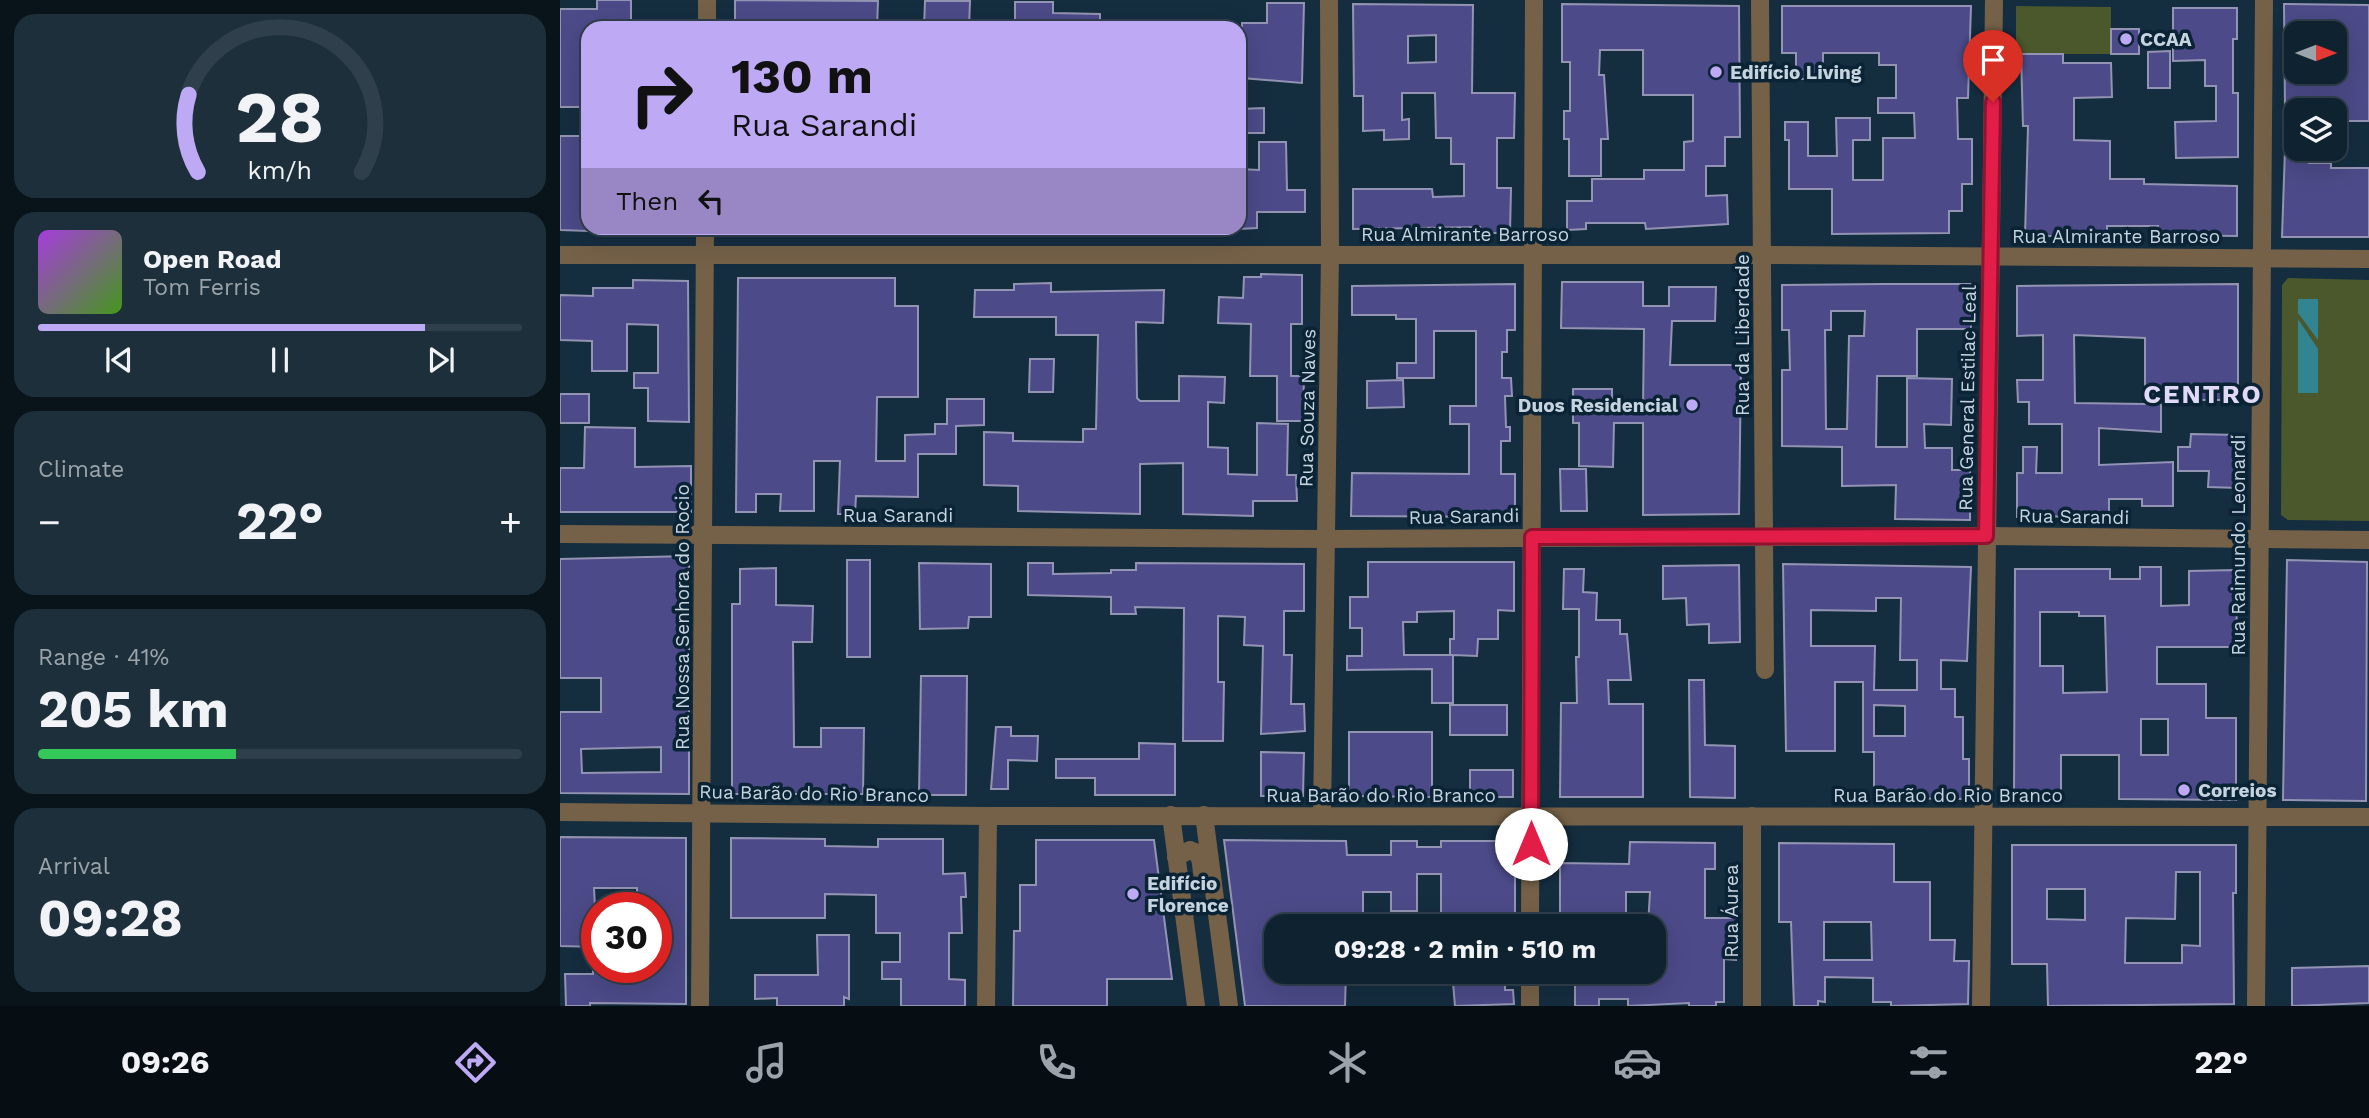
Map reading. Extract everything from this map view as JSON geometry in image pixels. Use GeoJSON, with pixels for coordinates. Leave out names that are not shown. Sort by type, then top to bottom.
{"type":"FeatureCollection","features":[{"type":"Feature","properties":{"kind":"street"},"geometry":{"type":"LineString","coordinates":[[707,0],[707,21]]}},
{"type":"Feature","properties":{"kind":"street","name":"Rua Souza Naves"},"geometry":{"type":"LineString","coordinates":[[1322,816],[1330,254],[1329,0]]}},
{"type":"Feature","properties":{"kind":"street"},"geometry":{"type":"LineString","coordinates":[[1530,914],[1534,0]]}},
{"type":"Feature","properties":{"kind":"street","name":"Rua da Liberdade"},"geometry":{"type":"LineString","coordinates":[[1760,0],[1765,670]]}},
{"type":"Feature","properties":{"kind":"street","name":"Rua General Estilac Leal"},"geometry":{"type":"LineString","coordinates":[[1981,1006],[1994,0]]}},
{"type":"Feature","properties":{"kind":"street","name":"Rua Raimundo Leonardi"},"geometry":{"type":"LineString","coordinates":[[2256,1006],[2264,0]]}},
{"type":"Feature","properties":{"kind":"street","name":"Rua Nossa Senhora do Rocio"},"geometry":{"type":"LineString","coordinates":[[700,1006],[705,235]]}},
{"type":"Feature","properties":{"kind":"street","name":"Rua Almirante Barroso"},"geometry":{"type":"LineString","coordinates":[[560,255],[1330,254],[2369,259]]}},
{"type":"Feature","properties":{"kind":"street","name":"Rua Sarandi"},"geometry":{"type":"LineString","coordinates":[[560,534],[1326,539],[1986,536],[2369,540]]}},
{"type":"Feature","properties":{"kind":"street","name":"Rua Barão do Rio Branco"},"geometry":{"type":"LineString","coordinates":[[560,812],[988,816],[2369,817]]}},
{"type":"Feature","properties":{"kind":"street"},"geometry":{"type":"LineString","coordinates":[[986,1006],[988,816]]}},
{"type":"Feature","properties":{"kind":"street"},"geometry":{"type":"LineString","coordinates":[[1171,816],[1196,1006]]}},
{"type":"Feature","properties":{"kind":"street"},"geometry":{"type":"LineString","coordinates":[[1204,816],[1229,1006]]}},
{"type":"Feature","properties":{"kind":"street","name":"Rua Áurea"},"geometry":{"type":"LineString","coordinates":[[1752,816],[1752,1006]]}},
{"type":"Feature","properties":{"kind":"street"},"geometry":{"type":"LineString","coordinates":[[1176,857],[1190,850],[1199,856],[1206,901],[1220,938]]}},
{"type":"Feature","properties":{"kind":"street"},"geometry":{"type":"LineString","coordinates":[[1530,984],[1530,1006]]}},
{"type":"Feature","properties":{"kind":"shaded area"},"geometry":{"type":"Polygon","coordinates":[[[2016,6],[2111,7],[2111,54],[2016,54],[2016,6]]]}},
{"type":"Feature","properties":{"kind":"shaded area"},"geometry":{"type":"Polygon","coordinates":[[[2288,278],[2369,280],[2369,521],[2288,520],[2281,515],[2282,285],[2288,278]]]}},
{"type":"Feature","properties":{"kind":"shaded area"},"geometry":{"type":"Polygon","coordinates":[[[2298,299],[2318,299],[2318,340],[2298,313],[2298,299]]]}},
{"type":"Feature","properties":{"kind":"shaded area"},"geometry":{"type":"Polygon","coordinates":[[[2298,319],[2318,349],[2318,393],[2298,393],[2298,319]]]}},
{"type":"Feature","properties":{"kind":"building"},"geometry":{"type":"Polygon","coordinates":[[[597,0],[631,0],[631,21],[581,21],[581,107],[560,107],[560,9],[597,9],[597,0]]]}},
{"type":"Feature","properties":{"kind":"building"},"geometry":{"type":"Polygon","coordinates":[[[735,0],[878,1],[877,21],[735,21],[735,0]]]}},
{"type":"Feature","properties":{"kind":"building"},"geometry":{"type":"Polygon","coordinates":[[[925,1],[970,1],[969,21],[924,21],[925,1]]]}},
{"type":"Feature","properties":{"kind":"building"},"geometry":{"type":"Polygon","coordinates":[[[1015,2],[1053,2],[1053,13],[1100,14],[1100,21],[1015,21],[1015,2]]]}},
{"type":"Feature","properties":{"kind":"building"},"geometry":{"type":"Polygon","coordinates":[[[1267,3],[1304,3],[1302,83],[1246,78],[1246,23],[1267,23],[1267,3]]]}},
{"type":"Feature","properties":{"kind":"building"},"geometry":{"type":"Polygon","coordinates":[[[1353,4],[1473,5],[1472,93],[1515,93],[1514,138],[1497,138],[1497,188],[1511,188],[1510,233],[1480,233],[1480,227],[1353,229],[1353,189],[1432,189],[1433,197],[1464,196],[1464,164],[1451,164],[1451,138],[1436,138],[1435,93],[1402,93],[1402,120],[1409,119],[1409,139],[1384,140],[1384,130],[1363,131],[1363,96],[1354,96],[1353,4]],[[1436,35],[1408,36],[1408,63],[1436,62],[1436,35]]]}},
{"type":"Feature","properties":{"kind":"building"},"geometry":{"type":"Polygon","coordinates":[[[1562,4],[1739,6],[1740,137],[1725,137],[1725,166],[1706,166],[1706,196],[1727,195],[1728,224],[1646,229],[1645,223],[1586,223],[1586,229],[1567,230],[1567,201],[1592,201],[1592,179],[1644,179],[1644,170],[1684,170],[1684,142],[1693,141],[1693,95],[1643,95],[1643,50],[1600,50],[1599,75],[1604,75],[1608,139],[1601,139],[1601,176],[1569,176],[1569,139],[1564,139],[1564,111],[1570,111],[1570,62],[1562,62],[1562,4]]]}},
{"type":"Feature","properties":{"kind":"building"},"geometry":{"type":"Polygon","coordinates":[[[2284,4],[2369,5],[2369,121],[2347,121],[2347,98],[2285,98],[2285,84],[2347,84],[2347,21],[2284,21],[2284,4]]]}},
{"type":"Feature","properties":{"kind":"building"},"geometry":{"type":"Polygon","coordinates":[[[1782,6],[1971,6],[1968,98],[1957,98],[1958,139],[1972,139],[1972,184],[1962,184],[1962,211],[1949,211],[1949,233],[1832,234],[1832,189],[1789,189],[1789,140],[1785,140],[1785,122],[1808,122],[1808,156],[1837,156],[1836,118],[1870,118],[1870,140],[1853,140],[1853,180],[1883,180],[1883,138],[1915,138],[1914,113],[1878,113],[1878,98],[1896,98],[1896,65],[1879,65],[1879,53],[1823,53],[1823,79],[1796,79],[1796,53],[1782,53],[1782,6]]]}},
{"type":"Feature","properties":{"kind":"building"},"geometry":{"type":"Polygon","coordinates":[[[2173,8],[2237,8],[2237,39],[2233,39],[2233,93],[2238,93],[2238,157],[2176,158],[2175,122],[2216,121],[2216,86],[2205,86],[2205,60],[2173,61],[2173,8]]]}},
{"type":"Feature","properties":{"kind":"building"},"geometry":{"type":"Polygon","coordinates":[[[2111,29],[2139,29],[2139,54],[2111,54],[2111,29]]]}},
{"type":"Feature","properties":{"kind":"building"},"geometry":{"type":"Polygon","coordinates":[[[2170,51],[2170,88],[2148,88],[2148,52],[2170,51]]]}},
{"type":"Feature","properties":{"kind":"building"},"geometry":{"type":"Polygon","coordinates":[[[2021,54],[2063,54],[2063,63],[2111,63],[2112,97],[2074,98],[2074,140],[2110,141],[2110,179],[2144,179],[2144,184],[2237,186],[2237,236],[2157,235],[2158,226],[2107,226],[2107,236],[2025,236],[2028,126],[2023,126],[2021,54]]]}},
{"type":"Feature","properties":{"kind":"building"},"geometry":{"type":"Polygon","coordinates":[[[1264,108],[1264,133],[1246,133],[1246,109],[1264,108]]]}},
{"type":"Feature","properties":{"kind":"building"},"geometry":{"type":"Polygon","coordinates":[[[560,136],[581,136],[581,231],[560,230],[560,136]]]}},
{"type":"Feature","properties":{"kind":"building"},"geometry":{"type":"Polygon","coordinates":[[[1259,142],[1286,142],[1287,190],[1305,190],[1305,212],[1257,212],[1257,228],[1246,229],[1246,169],[1259,170],[1259,142]]]}},
{"type":"Feature","properties":{"kind":"building"},"geometry":{"type":"Polygon","coordinates":[[[2285,161],[2331,163],[2331,168],[2369,168],[2369,237],[2282,237],[2285,161]]]}},
{"type":"Feature","properties":{"kind":"building"},"geometry":{"type":"Polygon","coordinates":[[[1261,274],[1302,275],[1302,324],[1291,324],[1291,376],[1304,376],[1303,421],[1277,421],[1277,376],[1250,376],[1251,324],[1218,323],[1219,297],[1243,298],[1244,277],[1261,277],[1261,274]]]}},
{"type":"Feature","properties":{"kind":"building"},"geometry":{"type":"Polygon","coordinates":[[[738,278],[895,278],[895,306],[918,306],[918,397],[877,397],[876,461],[905,461],[905,435],[935,434],[935,424],[947,424],[947,399],[984,399],[984,425],[956,426],[956,454],[918,454],[918,497],[856,496],[855,514],[838,514],[840,461],[814,461],[814,511],[780,511],[781,494],[756,494],[756,512],[736,512],[738,278]]]}},
{"type":"Feature","properties":{"kind":"building"},"geometry":{"type":"Polygon","coordinates":[[[633,280],[688,281],[689,422],[648,421],[648,388],[634,388],[634,373],[658,373],[658,325],[627,324],[627,371],[592,371],[592,341],[560,340],[560,295],[593,296],[593,288],[633,288],[633,280]]]}},
{"type":"Feature","properties":{"kind":"building"},"geometry":{"type":"Polygon","coordinates":[[[1562,282],[1643,282],[1643,306],[1669,306],[1669,287],[1716,287],[1715,321],[1672,321],[1670,365],[1741,365],[1739,514],[1643,515],[1643,423],[1614,423],[1613,467],[1579,466],[1579,423],[1573,423],[1573,389],[1612,389],[1612,407],[1643,407],[1644,329],[1561,328],[1562,282]]]}},
{"type":"Feature","properties":{"kind":"building"},"geometry":{"type":"Polygon","coordinates":[[[1051,283],[1051,292],[1164,290],[1163,323],[1136,322],[1137,398],[1140,401],[1179,401],[1179,376],[1225,377],[1224,403],[1208,402],[1208,447],[1228,448],[1228,474],[1257,475],[1257,423],[1288,424],[1287,475],[1296,475],[1297,501],[1253,501],[1253,516],[1183,514],[1183,463],[1140,464],[1140,514],[1018,511],[1018,486],[984,485],[984,432],[1013,433],[1013,441],[1083,442],[1083,429],[1096,429],[1098,335],[1056,335],[1056,317],[974,317],[975,290],[1014,290],[1014,284],[1051,283]]]}},
{"type":"Feature","properties":{"kind":"building"},"geometry":{"type":"Polygon","coordinates":[[[1515,284],[1515,330],[1507,330],[1507,352],[1502,352],[1502,378],[1511,378],[1512,396],[1505,396],[1506,427],[1510,427],[1510,441],[1501,441],[1501,474],[1515,474],[1515,517],[1351,516],[1352,473],[1469,474],[1469,424],[1450,424],[1450,406],[1476,406],[1476,331],[1434,331],[1434,378],[1397,378],[1397,363],[1416,363],[1416,319],[1396,319],[1396,315],[1352,315],[1352,286],[1515,284]]]}},
{"type":"Feature","properties":{"kind":"building"},"geometry":{"type":"Polygon","coordinates":[[[1971,284],[1971,329],[1917,329],[1917,376],[1877,376],[1876,447],[1907,447],[1907,378],[1952,379],[1951,425],[1924,424],[1925,448],[1952,448],[1952,470],[1970,470],[1970,520],[1895,519],[1896,485],[1842,486],[1842,447],[1782,446],[1782,370],[1790,370],[1789,330],[1782,330],[1782,285],[1971,284]],[[1831,311],[1831,330],[1825,330],[1826,429],[1847,429],[1849,336],[1864,336],[1865,311],[1831,311]]]}},
{"type":"Feature","properties":{"kind":"building"},"geometry":{"type":"Polygon","coordinates":[[[2238,284],[2238,400],[2161,400],[2161,432],[2099,428],[2099,465],[2173,462],[2173,506],[2142,506],[2142,499],[2109,499],[2109,516],[2017,517],[2017,473],[2023,473],[2023,447],[2037,447],[2036,473],[2062,473],[2062,424],[2029,424],[2029,402],[2018,402],[2017,380],[2043,380],[2043,335],[2017,336],[2017,286],[2238,284]],[[2074,335],[2075,403],[2145,404],[2145,338],[2074,335]]]}},
{"type":"Feature","properties":{"kind":"building"},"geometry":{"type":"Polygon","coordinates":[[[1030,359],[1054,359],[1053,392],[1029,392],[1030,359]]]}},
{"type":"Feature","properties":{"kind":"building"},"geometry":{"type":"Polygon","coordinates":[[[1403,380],[1404,407],[1367,408],[1367,381],[1403,380]]]}},
{"type":"Feature","properties":{"kind":"building"},"geometry":{"type":"Polygon","coordinates":[[[560,394],[589,394],[589,423],[560,423],[560,394]]]}},
{"type":"Feature","properties":{"kind":"building"},"geometry":{"type":"Polygon","coordinates":[[[585,427],[635,428],[635,467],[691,466],[691,512],[560,512],[560,468],[584,468],[585,427]]]}},
{"type":"Feature","properties":{"kind":"building"},"geometry":{"type":"Polygon","coordinates":[[[2191,434],[2239,435],[2239,488],[2208,487],[2209,471],[2178,471],[2178,447],[2190,447],[2191,434]]]}},
{"type":"Feature","properties":{"kind":"building"},"geometry":{"type":"Polygon","coordinates":[[[1560,469],[1586,469],[1587,511],[1561,511],[1560,469]]]}},
{"type":"Feature","properties":{"kind":"building"},"geometry":{"type":"Polygon","coordinates":[[[689,556],[689,794],[560,793],[560,712],[601,712],[601,678],[560,678],[560,559],[689,556]],[[661,747],[581,749],[582,773],[661,772],[661,747]]]}},
{"type":"Feature","properties":{"kind":"building"},"geometry":{"type":"Polygon","coordinates":[[[847,560],[870,560],[870,657],[847,657],[847,560]]]}},
{"type":"Feature","properties":{"kind":"building"},"geometry":{"type":"Polygon","coordinates":[[[2287,560],[2367,562],[2366,801],[2283,800],[2287,560]]]}},
{"type":"Feature","properties":{"kind":"building"},"geometry":{"type":"Polygon","coordinates":[[[1368,562],[1514,562],[1514,611],[1498,610],[1498,639],[1478,639],[1477,656],[1453,655],[1453,703],[1432,703],[1432,669],[1347,670],[1347,656],[1362,656],[1362,628],[1350,628],[1350,597],[1368,597],[1368,562]],[[1454,611],[1417,612],[1417,622],[1403,622],[1404,655],[1450,655],[1450,639],[1454,639],[1454,611]]]}},
{"type":"Feature","properties":{"kind":"building"},"geometry":{"type":"Polygon","coordinates":[[[919,563],[991,564],[991,617],[969,617],[968,628],[920,629],[919,563]]]}},
{"type":"Feature","properties":{"kind":"building"},"geometry":{"type":"Polygon","coordinates":[[[1028,563],[1053,563],[1053,574],[1136,570],[1136,563],[1304,564],[1304,611],[1284,611],[1284,655],[1292,655],[1291,704],[1304,704],[1305,731],[1261,734],[1263,646],[1244,645],[1245,617],[1218,616],[1218,682],[1224,682],[1223,741],[1183,741],[1184,608],[1135,607],[1136,614],[1111,614],[1111,597],[1028,595],[1028,563]]]}},
{"type":"Feature","properties":{"kind":"building"},"geometry":{"type":"Polygon","coordinates":[[[1783,564],[1971,567],[1967,661],[1941,660],[1941,689],[1955,689],[1955,717],[1963,717],[1963,759],[1969,759],[1969,799],[1874,798],[1874,752],[1863,752],[1863,682],[1835,682],[1835,751],[1786,751],[1783,564]],[[1876,598],[1876,611],[1811,610],[1811,646],[1875,646],[1874,690],[1917,690],[1917,660],[1900,660],[1901,598],[1876,598]],[[1874,705],[1874,736],[1905,736],[1905,706],[1874,705]]]}},
{"type":"Feature","properties":{"kind":"building"},"geometry":{"type":"Polygon","coordinates":[[[1739,565],[1740,642],[1709,643],[1709,624],[1687,625],[1686,598],[1663,599],[1663,566],[1739,565]]]}},
{"type":"Feature","properties":{"kind":"building"},"geometry":{"type":"Polygon","coordinates":[[[2140,567],[2161,567],[2161,606],[2189,605],[2189,571],[2236,570],[2237,647],[2157,647],[2157,684],[2206,684],[2206,718],[2236,718],[2236,800],[2119,799],[2119,755],[2061,755],[2061,799],[2014,799],[2015,569],[2110,569],[2110,579],[2140,579],[2140,567]],[[2040,612],[2040,666],[2063,666],[2063,693],[2107,692],[2105,616],[2079,616],[2079,612],[2040,612]],[[2141,719],[2141,755],[2168,755],[2168,719],[2141,719]]]}},
{"type":"Feature","properties":{"kind":"building"},"geometry":{"type":"Polygon","coordinates":[[[776,568],[776,605],[813,606],[812,642],[793,642],[794,747],[821,747],[821,728],[864,728],[863,794],[732,794],[732,604],[740,604],[740,569],[776,568]]]}},
{"type":"Feature","properties":{"kind":"building"},"geometry":{"type":"Polygon","coordinates":[[[1564,569],[1584,569],[1583,592],[1597,593],[1596,620],[1620,620],[1620,634],[1627,634],[1631,680],[1608,680],[1609,704],[1643,704],[1643,797],[1560,797],[1561,703],[1577,703],[1576,657],[1579,657],[1579,609],[1563,609],[1564,569]]]}},
{"type":"Feature","properties":{"kind":"building"},"geometry":{"type":"Polygon","coordinates":[[[921,676],[967,676],[966,795],[919,795],[921,676]]]}},
{"type":"Feature","properties":{"kind":"building"},"geometry":{"type":"Polygon","coordinates":[[[1689,680],[1704,680],[1705,745],[1735,746],[1735,798],[1690,797],[1689,680]]]}},
{"type":"Feature","properties":{"kind":"building"},"geometry":{"type":"Polygon","coordinates":[[[1450,705],[1507,705],[1507,735],[1450,735],[1450,705]]]}},
{"type":"Feature","properties":{"kind":"building"},"geometry":{"type":"Polygon","coordinates":[[[996,727],[1011,727],[1011,736],[1038,736],[1037,761],[1008,760],[1008,789],[991,789],[996,727]]]}},
{"type":"Feature","properties":{"kind":"building"},"geometry":{"type":"Polygon","coordinates":[[[1349,732],[1432,732],[1432,797],[1349,796],[1349,732]]]}},
{"type":"Feature","properties":{"kind":"building"},"geometry":{"type":"Polygon","coordinates":[[[1139,743],[1175,744],[1175,795],[1095,795],[1095,778],[1056,778],[1056,759],[1139,759],[1139,743]]]}},
{"type":"Feature","properties":{"kind":"building"},"geometry":{"type":"Polygon","coordinates":[[[1261,752],[1304,753],[1303,796],[1261,796],[1261,752]]]}},
{"type":"Feature","properties":{"kind":"building"},"geometry":{"type":"Polygon","coordinates":[[[1470,770],[1513,770],[1513,797],[1470,797],[1470,770]]]}},
{"type":"Feature","properties":{"kind":"building"},"geometry":{"type":"Polygon","coordinates":[[[560,837],[686,838],[686,1004],[590,1003],[590,1006],[566,1006],[565,974],[581,974],[581,983],[672,983],[672,892],[637,892],[637,888],[594,888],[594,892],[581,892],[581,947],[560,946],[560,837]]]}},
{"type":"Feature","properties":{"kind":"building"},"geometry":{"type":"Polygon","coordinates":[[[731,838],[825,839],[825,846],[878,847],[878,839],[943,839],[943,874],[965,873],[966,897],[961,897],[962,933],[949,933],[949,979],[965,980],[965,1006],[901,1006],[901,979],[882,979],[882,962],[900,962],[900,933],[876,933],[876,895],[825,894],[825,918],[731,918],[731,838]]]}},
{"type":"Feature","properties":{"kind":"building"},"geometry":{"type":"Polygon","coordinates":[[[1036,840],[1154,840],[1172,979],[1107,979],[1107,1006],[1013,1006],[1014,931],[1020,931],[1020,885],[1036,885],[1036,840]]]}},
{"type":"Feature","properties":{"kind":"building"},"geometry":{"type":"Polygon","coordinates":[[[1224,840],[1346,841],[1347,855],[1391,855],[1391,841],[1417,841],[1417,847],[1441,847],[1441,841],[1515,841],[1515,914],[1441,914],[1441,874],[1417,874],[1417,911],[1391,911],[1391,892],[1363,892],[1363,914],[1264,914],[1264,984],[1346,984],[1345,1006],[1245,1006],[1224,840]]]}},
{"type":"Feature","properties":{"kind":"building"},"geometry":{"type":"Polygon","coordinates":[[[1630,842],[1715,843],[1715,869],[1705,869],[1705,918],[1736,918],[1736,960],[1724,959],[1724,1002],[1716,1002],[1716,1006],[1689,1006],[1689,1003],[1628,1006],[1628,999],[1599,999],[1599,1006],[1575,1006],[1575,984],[1666,984],[1666,914],[1649,914],[1650,892],[1626,892],[1626,914],[1560,914],[1560,863],[1629,864],[1630,842]]]}},
{"type":"Feature","properties":{"kind":"building"},"geometry":{"type":"Polygon","coordinates":[[[1779,843],[1894,844],[1894,882],[1930,882],[1930,940],[1955,940],[1954,961],[1969,961],[1968,1004],[1891,1006],[1891,1002],[1873,1002],[1873,978],[1825,977],[1825,1002],[1818,1001],[1818,1006],[1794,1006],[1791,922],[1779,922],[1779,843]],[[1824,922],[1824,960],[1872,960],[1871,922],[1824,922]]]}},
{"type":"Feature","properties":{"kind":"building"},"geometry":{"type":"Polygon","coordinates":[[[2012,845],[2236,845],[2236,893],[2233,893],[2234,1004],[2048,1006],[2047,964],[2012,964],[2012,845]],[[2176,872],[2175,919],[2126,918],[2125,963],[2182,963],[2182,945],[2200,946],[2200,872],[2176,872]],[[2047,889],[2047,919],[2085,920],[2085,889],[2047,889]]]}},
{"type":"Feature","properties":{"kind":"building"},"geometry":{"type":"Polygon","coordinates":[[[817,935],[849,935],[849,999],[844,997],[844,1006],[777,1006],[777,998],[755,999],[755,975],[818,975],[817,935]]]}},
{"type":"Feature","properties":{"kind":"building"},"geometry":{"type":"Polygon","coordinates":[[[2369,966],[2369,1003],[2292,1006],[2292,968],[2369,966]]]}},
{"type":"Feature","properties":{"kind":"building"},"geometry":{"type":"Polygon","coordinates":[[[1453,984],[1505,984],[1505,990],[1513,990],[1514,1004],[1455,1006],[1453,984]]]}},
{"type":"Feature","properties":{"kind":"place","name":"CCAA"},"geometry":{"type":"Point","coordinates":[2126,39]}},
{"type":"Feature","properties":{"kind":"place","name":"Edifício Living"},"geometry":{"type":"Point","coordinates":[1716,72]}},
{"type":"Feature","properties":{"kind":"place","name":"Duos Residencial"},"geometry":{"type":"Point","coordinates":[1692,405]}},
{"type":"Feature","properties":{"kind":"place","name":"Correios"},"geometry":{"type":"Point","coordinates":[2184,790]}},
{"type":"Feature","properties":{"kind":"place","name":"Edifício Florence"},"geometry":{"type":"Point","coordinates":[1133,894]}},
{"type":"Feature","properties":{"kind":"district","name":"CENTRO"},"geometry":{"type":"Point","coordinates":[2203,394]}},
{"type":"Feature","properties":{"kind":"route"},"geometry":{"type":"LineString","coordinates":[[1531,844],[1532,537],[1986,536],[1993,102]]}}]}
